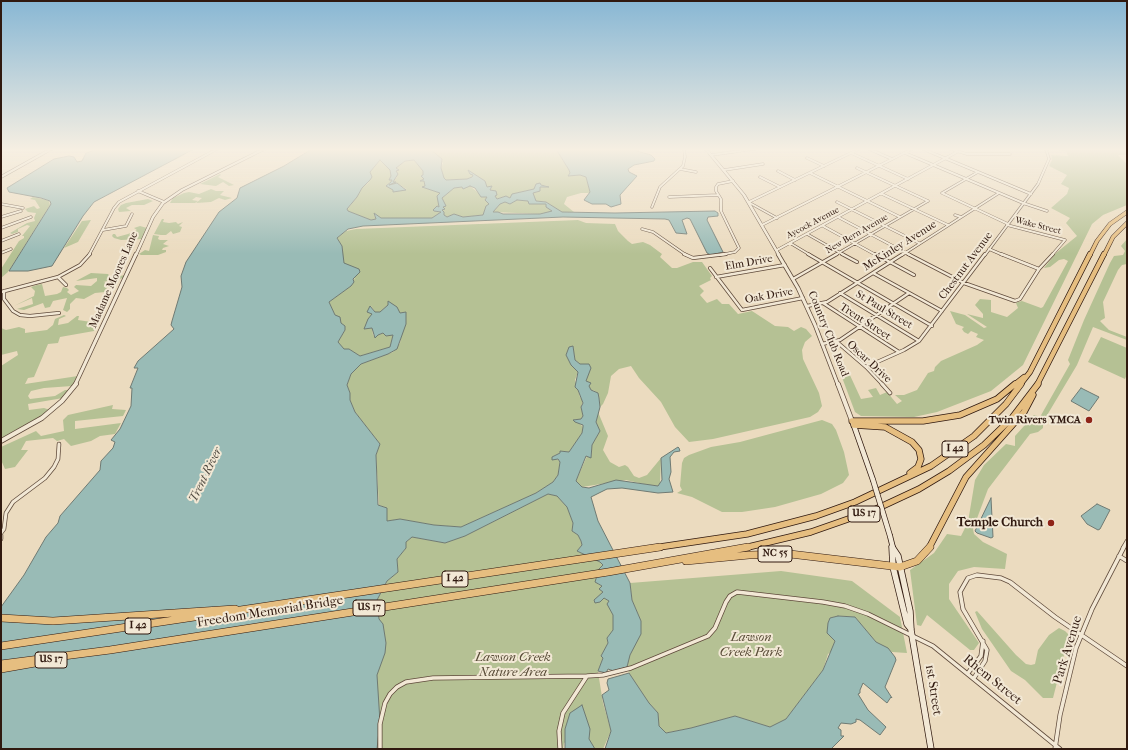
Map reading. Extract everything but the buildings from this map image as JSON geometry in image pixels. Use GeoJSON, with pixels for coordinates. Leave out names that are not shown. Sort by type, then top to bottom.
{"type":"FeatureCollection","features":[{"type":"Feature","properties":{"kind":"highway","name":"I 42"},"geometry":{"type":"LineString","coordinates":[[855,502],[931,466],[974,436],[1006,404],[1033,368],[1097,241],[1110,224],[1127,212]]}},
{"type":"Feature","properties":{"kind":"highway","name":"US 17"},"geometry":{"type":"LineString","coordinates":[[649,565],[783,540],[844,521],[897,500],[949,471],[984,445],[1012,418],[1035,389],[1047,370],[1110,242],[1127,223]]}},
{"type":"Feature","properties":{"kind":"highway"},"geometry":{"type":"LineString","coordinates":[[853,423],[931,420],[967,413],[1003,396],[1033,368]]}},
{"type":"Feature","properties":{"kind":"highway"},"geometry":{"type":"LineString","coordinates":[[900,567],[917,561],[928,550],[966,477],[1024,412],[1031,401],[1035,389]]}},
{"type":"Feature","properties":{"kind":"highway"},"geometry":{"type":"LineString","coordinates":[[853,423],[880,426],[896,432],[916,446],[921,459],[918,467],[911,473],[855,502]]}},
{"type":"Feature","properties":{"kind":"highway","name":"Freedom Memorial Bridge"},"geometry":{"type":"LineString","coordinates":[[1,646],[747,534],[816,516],[855,502]]}},
{"type":"Feature","properties":{"kind":"highway","name":"NC 55"},"geometry":{"type":"LineString","coordinates":[[649,565],[749,555],[780,554],[810,555],[900,567]]}},
{"type":"Feature","properties":{"kind":"highway","name":"Freedom Memorial Bridge"},"geometry":{"type":"LineString","coordinates":[[1,664],[101,651],[649,565]]}},
{"type":"Feature","properties":{"kind":"highway"},"geometry":{"type":"LineString","coordinates":[[1,618],[53,621],[274,606]]}},
{"type":"Feature","properties":{"kind":"highway","name":"US 17"},"geometry":{"type":"LineString","coordinates":[[1,669],[101,651]]}},
{"type":"Feature","properties":{"kind":"main road","name":"Country Club Road"},"geometry":{"type":"LineString","coordinates":[[853,423],[873,480],[892,547],[898,556],[910,611],[912,632]]}},
{"type":"Feature","properties":{"kind":"main road","name":"Country Club Road"},"geometry":{"type":"LineString","coordinates":[[892,547],[890,554],[893,567],[907,624],[912,632]]}},
{"type":"Feature","properties":{"kind":"main road","name":"1st Street"},"geometry":{"type":"LineString","coordinates":[[912,632],[931,749]]}},
{"type":"Feature","properties":{"kind":"street"},"geometry":{"type":"LineString","coordinates":[[59,313],[34,316],[20,315],[13,311],[4,299],[2,292],[58,278],[73,270],[85,260],[115,206],[151,184]]}},
{"type":"Feature","properties":{"kind":"street","name":"Madame Moores Lane"},"geometry":{"type":"LineString","coordinates":[[1,440],[42,418],[73,390],[88,361],[155,212],[164,202],[194,184]]}},
{"type":"Feature","properties":{"kind":"street"},"geometry":{"type":"LineString","coordinates":[[652,207],[660,187],[663,184]]}},
{"type":"Feature","properties":{"kind":"street"},"geometry":{"type":"LineString","coordinates":[[642,229],[657,234],[682,254],[693,258],[704,258],[735,252],[738,245],[721,211],[721,202],[716,187],[723,184]]}},
{"type":"Feature","properties":{"kind":"street","name":"Country Club Road"},"geometry":{"type":"LineString","coordinates":[[736,184],[749,202],[808,306],[853,423]]}},
{"type":"Feature","properties":{"kind":"street"},"geometry":{"type":"LineString","coordinates":[[774,184],[780,187]]}},
{"type":"Feature","properties":{"kind":"street"},"geometry":{"type":"LineString","coordinates":[[749,202],[787,184]]}},
{"type":"Feature","properties":{"kind":"street"},"geometry":{"type":"LineString","coordinates":[[832,184],[900,217]]}},
{"type":"Feature","properties":{"kind":"street"},"geometry":{"type":"LineString","coordinates":[[762,225],[844,184]]}},
{"type":"Feature","properties":{"kind":"street"},"geometry":{"type":"LineString","coordinates":[[891,184],[895,186]]}},
{"type":"Feature","properties":{"kind":"street","name":"Aycock Avenue"},"geometry":{"type":"LineString","coordinates":[[776,250],[899,184]]}},
{"type":"Feature","properties":{"kind":"street","name":"Wake Street"},"geometry":{"type":"LineString","coordinates":[[958,184],[942,194],[1008,225],[1065,240],[1039,269]]}},
{"type":"Feature","properties":{"kind":"street"},"geometry":{"type":"LineString","coordinates":[[978,184],[1023,204],[1047,211]]}},
{"type":"Feature","properties":{"kind":"street"},"geometry":{"type":"LineString","coordinates":[[1007,184],[1031,194]]}},
{"type":"Feature","properties":{"kind":"street","name":"Chestnut Avenue"},"geometry":{"type":"LineString","coordinates":[[866,367],[899,353],[919,341],[932,326],[1038,184]]}},
{"type":"Feature","properties":{"kind":"street","name":"New Bern Avenue"},"geometry":{"type":"LineString","coordinates":[[793,279],[928,201],[895,186]]}},
{"type":"Feature","properties":{"kind":"street"},"geometry":{"type":"LineString","coordinates":[[138,191],[164,202]]}},
{"type":"Feature","properties":{"kind":"street","name":"McKinley Avenue"},"geometry":{"type":"LineString","coordinates":[[808,306],[823,303],[840,293],[999,193]]}},
{"type":"Feature","properties":{"kind":"street"},"geometry":{"type":"LineString","coordinates":[[882,194],[948,225]]}},
{"type":"Feature","properties":{"kind":"street"},"geometry":{"type":"LineString","coordinates":[[669,198],[718,195]]}},
{"type":"Feature","properties":{"kind":"street"},"geometry":{"type":"LineString","coordinates":[[749,202],[777,218]]}},
{"type":"Feature","properties":{"kind":"street"},"geometry":{"type":"LineString","coordinates":[[837,202],[886,225],[919,243]]}},
{"type":"Feature","properties":{"kind":"street"},"geometry":{"type":"LineString","coordinates":[[1,204],[22,209],[1,217]]}},
{"type":"Feature","properties":{"kind":"street"},"geometry":{"type":"LineString","coordinates":[[102,230],[124,227],[132,214]]}},
{"type":"Feature","properties":{"kind":"street"},"geometry":{"type":"LineString","coordinates":[[955,214],[961,218]]}},
{"type":"Feature","properties":{"kind":"street"},"geometry":{"type":"LineString","coordinates":[[1,228],[31,217]]}},
{"type":"Feature","properties":{"kind":"street"},"geometry":{"type":"LineString","coordinates":[[838,218],[964,283],[1015,301],[1020,299],[1039,269],[989,249]]}},
{"type":"Feature","properties":{"kind":"street"},"geometry":{"type":"LineString","coordinates":[[822,226],[914,275]]}},
{"type":"Feature","properties":{"kind":"street"},"geometry":{"type":"LineString","coordinates":[[1,241],[19,234]]}},
{"type":"Feature","properties":{"kind":"street"},"geometry":{"type":"LineString","coordinates":[[807,234],[857,262]]}},
{"type":"Feature","properties":{"kind":"street"},"geometry":{"type":"LineString","coordinates":[[790,243],[932,326]]}},
{"type":"Feature","properties":{"kind":"street"},"geometry":{"type":"LineString","coordinates":[[1,253],[11,249]]}},
{"type":"Feature","properties":{"kind":"street","name":"Elm Drive"},"geometry":{"type":"LineString","coordinates":[[716,277],[785,265]]}},
{"type":"Feature","properties":{"kind":"street","name":"Oak Drive"},"geometry":{"type":"LineString","coordinates":[[710,268],[742,310],[803,298]]}},
{"type":"Feature","properties":{"kind":"street"},"geometry":{"type":"LineString","coordinates":[[873,273],[942,311]]}},
{"type":"Feature","properties":{"kind":"street"},"geometry":{"type":"LineString","coordinates":[[58,278],[66,285]]}},
{"type":"Feature","properties":{"kind":"street","name":"St Paul Street"},"geometry":{"type":"LineString","coordinates":[[840,293],[919,341]]}},
{"type":"Feature","properties":{"kind":"street"},"geometry":{"type":"LineString","coordinates":[[822,344],[836,342],[910,293]]}},
{"type":"Feature","properties":{"kind":"street","name":"Trent Street"},"geometry":{"type":"LineString","coordinates":[[823,303],[858,328],[899,353]]}},
{"type":"Feature","properties":{"kind":"street","name":"Oscar Drive"},"geometry":{"type":"LineString","coordinates":[[836,342],[866,367],[890,393]]}},
{"type":"Feature","properties":{"kind":"street"},"geometry":{"type":"LineString","coordinates":[[1,539],[6,513],[13,502],[45,478],[54,467],[58,459],[59,444]]}},
{"type":"Feature","properties":{"kind":"street","name":"Park Avenue"},"geometry":{"type":"LineString","coordinates":[[1056,747],[1060,715],[1072,663],[1081,634],[1092,609],[1127,541]]}},
{"type":"Feature","properties":{"kind":"street"},"geometry":{"type":"LineString","coordinates":[[1119,556],[1127,561]]}},
{"type":"Feature","properties":{"kind":"street"},"geometry":{"type":"LineString","coordinates":[[974,678],[987,656],[987,650],[960,599],[963,585],[968,578],[977,575],[1000,578],[1010,582],[1127,666]]}},
{"type":"Feature","properties":{"kind":"street","name":"Rhem Street"},"geometry":{"type":"LineString","coordinates":[[380,749],[381,718],[385,703],[390,694],[397,687],[406,682],[448,678],[587,676],[603,675],[631,668],[697,642],[708,636],[715,628],[726,602],[730,596],[737,592],[845,606],[912,632],[943,653],[1060,749]]}},
{"type":"Feature","properties":{"kind":"street"},"geometry":{"type":"LineString","coordinates":[[968,673],[980,656],[983,641]]}},
{"type":"Feature","properties":{"kind":"street"},"geometry":{"type":"LineString","coordinates":[[560,749],[559,731],[562,718],[570,699],[587,676]]}},
{"type":"Feature","properties":{"kind":"green space"},"geometry":{"type":"Polygon","coordinates":[[[200,184],[220,184],[216,186],[200,184]]]}},
{"type":"Feature","properties":{"kind":"green space"},"geometry":{"type":"Polygon","coordinates":[[[367,184],[388,184],[386,186],[394,190],[393,192],[406,189],[398,184],[425,184],[424,187],[440,193],[438,196],[439,206],[433,210],[441,212],[432,218],[381,218],[374,214],[376,219],[371,220],[347,210],[362,188],[367,184]]]}},
{"type":"Feature","properties":{"kind":"green space"},"geometry":{"type":"Polygon","coordinates":[[[486,184],[536,184],[534,189],[516,193],[510,198],[506,196],[496,199],[496,193],[490,190],[492,187],[487,187],[486,184]]]}},
{"type":"Feature","properties":{"kind":"green space"},"geometry":{"type":"Polygon","coordinates":[[[538,184],[588,184],[590,193],[581,193],[567,197],[564,204],[574,212],[562,212],[546,202],[536,201],[533,193],[537,192],[539,187],[547,186],[538,184]]]}},
{"type":"Feature","properties":{"kind":"green space"},"geometry":{"type":"Polygon","coordinates":[[[1061,184],[1127,184],[1127,205],[1103,215],[1092,224],[1023,365],[991,391],[937,412],[914,417],[861,416],[855,412],[840,372],[848,371],[861,399],[873,397],[868,390],[876,388],[880,395],[887,392],[897,404],[902,401],[895,395],[904,395],[917,390],[928,373],[934,371],[935,367],[941,361],[977,345],[984,340],[976,337],[978,334],[971,331],[968,334],[964,332],[962,329],[964,327],[956,324],[950,311],[965,315],[984,328],[987,327],[967,314],[983,318],[983,314],[975,305],[980,299],[991,300],[991,312],[1007,317],[1018,308],[1016,303],[1018,302],[1022,301],[1041,308],[1043,307],[1068,261],[1064,259],[1059,260],[1050,267],[1044,268],[1056,253],[1077,236],[1066,223],[1070,218],[1051,208],[1067,194],[1069,188],[1061,184]]]}},
{"type":"Feature","properties":{"kind":"green space"},"geometry":{"type":"Polygon","coordinates":[[[470,186],[481,196],[487,197],[489,204],[483,215],[463,217],[454,214],[447,217],[443,215],[444,212],[442,210],[445,205],[442,198],[454,188],[470,186]]]}},
{"type":"Feature","properties":{"kind":"green space"},"geometry":{"type":"Polygon","coordinates":[[[211,189],[216,191],[224,191],[220,195],[232,198],[225,200],[219,198],[211,202],[196,203],[202,198],[196,197],[192,200],[198,201],[195,203],[170,203],[173,198],[184,193],[189,192],[199,194],[211,189]]]}},
{"type":"Feature","properties":{"kind":"green space"},"geometry":{"type":"Polygon","coordinates":[[[33,197],[49,201],[50,205],[8,272],[1,278],[1,269],[19,241],[24,238],[24,236],[22,236],[30,226],[27,225],[18,229],[18,232],[12,234],[10,233],[27,223],[35,221],[34,218],[36,213],[28,212],[25,209],[34,206],[37,209],[40,208],[35,200],[30,199],[33,197]]]}},
{"type":"Feature","properties":{"kind":"green space"},"geometry":{"type":"Polygon","coordinates":[[[148,199],[153,201],[144,205],[132,205],[126,208],[131,211],[119,212],[118,209],[121,205],[148,199]]]}},
{"type":"Feature","properties":{"kind":"green space"},"geometry":{"type":"Polygon","coordinates":[[[517,200],[528,201],[529,204],[546,204],[552,212],[540,214],[493,212],[500,204],[505,202],[510,204],[517,200]]]}},
{"type":"Feature","properties":{"kind":"green space"},"geometry":{"type":"Polygon","coordinates":[[[162,219],[164,219],[163,222],[169,223],[176,222],[178,224],[183,222],[179,226],[182,227],[180,232],[173,234],[171,231],[166,235],[154,234],[162,219]]]}},
{"type":"Feature","properties":{"kind":"green space"},"geometry":{"type":"Polygon","coordinates":[[[91,220],[78,242],[64,248],[82,221],[91,220]]]}},
{"type":"Feature","properties":{"kind":"green space"},"geometry":{"type":"Polygon","coordinates":[[[578,220],[586,223],[615,224],[618,231],[628,241],[632,244],[643,242],[650,245],[662,254],[660,257],[672,268],[677,268],[693,262],[702,262],[712,276],[710,278],[711,280],[699,286],[704,291],[700,295],[707,303],[717,299],[722,304],[729,304],[738,314],[752,311],[775,326],[788,327],[794,331],[801,327],[806,329],[812,336],[805,342],[802,350],[803,359],[819,393],[822,406],[818,412],[810,417],[713,439],[689,442],[675,427],[661,402],[639,378],[631,366],[619,369],[611,376],[608,393],[600,407],[599,398],[595,391],[591,390],[586,381],[589,364],[580,364],[575,360],[573,346],[569,347],[566,355],[571,365],[578,372],[575,380],[580,397],[583,400],[581,407],[583,416],[581,419],[575,419],[583,427],[582,433],[569,452],[563,451],[552,457],[560,461],[558,475],[553,482],[536,493],[461,527],[434,525],[400,519],[387,521],[387,508],[379,505],[376,455],[380,444],[355,412],[350,400],[350,393],[347,385],[351,374],[361,364],[393,352],[400,343],[402,331],[406,323],[406,312],[400,313],[388,302],[388,305],[380,312],[375,312],[371,306],[373,314],[368,320],[365,329],[372,328],[373,335],[376,337],[384,333],[386,336],[393,334],[390,347],[360,356],[349,349],[344,350],[338,342],[345,330],[335,315],[329,302],[351,286],[359,269],[344,264],[337,238],[346,231],[356,229],[578,220]]]}},
{"type":"Feature","properties":{"kind":"green space"},"geometry":{"type":"Polygon","coordinates":[[[140,226],[147,228],[142,239],[121,240],[112,236],[113,234],[117,237],[128,234],[137,230],[134,228],[140,226]]]}},
{"type":"Feature","properties":{"kind":"green space"},"geometry":{"type":"Polygon","coordinates":[[[153,235],[159,236],[158,239],[160,240],[168,240],[163,244],[169,246],[163,248],[162,250],[166,250],[166,252],[158,255],[139,254],[145,250],[149,251],[153,235]]]}},
{"type":"Feature","properties":{"kind":"green space"},"geometry":{"type":"Polygon","coordinates":[[[1127,239],[1127,264],[1122,265],[1118,270],[1103,302],[1105,318],[1100,321],[1109,330],[1127,337],[1127,340],[1093,327],[1077,365],[1043,422],[1043,428],[1038,432],[1030,434],[988,489],[973,529],[974,534],[983,542],[1007,554],[1005,569],[974,567],[958,571],[949,584],[949,599],[979,643],[974,650],[970,650],[927,615],[921,626],[917,625],[910,570],[934,553],[947,534],[961,536],[968,522],[975,480],[984,465],[1006,444],[1015,446],[1015,436],[1034,415],[1040,417],[1070,364],[1068,360],[1084,320],[1110,263],[1114,256],[1123,255],[1125,251],[1121,246],[1127,239]]]}},
{"type":"Feature","properties":{"kind":"green space"},"geometry":{"type":"Polygon","coordinates":[[[91,273],[108,274],[111,278],[125,275],[124,278],[103,282],[109,283],[105,292],[95,293],[84,299],[76,298],[70,304],[70,309],[67,312],[63,310],[67,298],[53,301],[50,307],[45,308],[43,303],[24,310],[17,309],[33,304],[32,298],[14,306],[34,296],[35,291],[31,287],[42,284],[45,296],[61,292],[63,287],[69,290],[67,292],[71,295],[79,291],[74,287],[76,285],[91,286],[97,281],[97,278],[76,281],[91,273]]]}},
{"type":"Feature","properties":{"kind":"green space"},"geometry":{"type":"Polygon","coordinates":[[[64,315],[66,316],[59,319],[58,325],[68,323],[77,316],[79,316],[78,320],[98,323],[94,331],[60,337],[58,343],[48,344],[34,377],[28,378],[25,384],[78,376],[72,386],[44,388],[31,391],[28,396],[30,399],[55,396],[65,390],[70,390],[63,398],[28,404],[29,410],[44,408],[50,410],[33,423],[1,439],[1,366],[18,355],[17,351],[1,355],[1,328],[6,330],[19,327],[25,329],[25,333],[47,330],[53,325],[55,319],[64,315]]]}},
{"type":"Feature","properties":{"kind":"green space"},"geometry":{"type":"Polygon","coordinates":[[[1101,337],[1127,348],[1127,374],[1125,379],[1088,362],[1101,337]]]}},
{"type":"Feature","properties":{"kind":"green space"},"geometry":{"type":"Polygon","coordinates":[[[113,405],[112,409],[126,410],[123,416],[75,421],[75,429],[121,423],[115,434],[100,436],[91,441],[71,446],[64,439],[57,441],[53,438],[26,441],[21,450],[28,450],[15,467],[5,469],[1,460],[1,447],[36,431],[41,436],[64,431],[63,420],[68,415],[113,405]]]}},
{"type":"Feature","properties":{"kind":"green space"},"geometry":{"type":"Polygon","coordinates":[[[598,412],[608,436],[603,450],[610,462],[619,467],[625,465],[634,476],[639,478],[647,475],[661,458],[660,484],[658,486],[626,480],[582,487],[576,481],[587,456],[591,457],[592,445],[600,431],[596,422],[598,412]]]}},
{"type":"Feature","properties":{"kind":"green space"},"geometry":{"type":"Polygon","coordinates":[[[822,420],[832,424],[836,430],[844,452],[849,475],[843,483],[821,494],[775,507],[742,512],[722,512],[692,497],[677,493],[682,490],[680,486],[682,463],[684,458],[689,455],[711,447],[740,442],[822,420]]]}},
{"type":"Feature","properties":{"kind":"green space","name":"Lawson Creek Nature Area"},"geometry":{"type":"Polygon","coordinates":[[[548,494],[557,496],[567,507],[573,523],[572,531],[578,535],[582,545],[577,551],[600,562],[603,566],[598,584],[602,586],[602,600],[604,598],[609,601],[608,605],[613,614],[613,631],[607,638],[608,643],[601,656],[603,658],[598,672],[603,703],[611,731],[603,749],[586,749],[574,737],[564,743],[563,749],[362,749],[377,600],[387,581],[398,572],[397,559],[406,548],[406,542],[412,537],[445,543],[465,536],[548,494]]]}},
{"type":"Feature","properties":{"kind":"green space","name":"Lawson Creek Park"},"geometry":{"type":"Polygon","coordinates":[[[781,571],[852,581],[900,617],[907,653],[892,652],[876,642],[855,617],[838,616],[830,618],[828,623],[835,641],[832,651],[828,654],[823,670],[786,719],[770,727],[735,716],[691,728],[665,733],[659,726],[658,713],[649,703],[629,673],[627,664],[641,621],[632,600],[630,583],[781,571]]]}},
{"type":"Feature","properties":{"kind":"green space"},"geometry":{"type":"Polygon","coordinates":[[[977,611],[1016,655],[1026,664],[1035,664],[1038,650],[1049,635],[1059,628],[1069,635],[1053,698],[1043,698],[1025,680],[1011,671],[982,629],[975,612],[977,611]]]}},
{"type":"Feature","properties":{"kind":"water"},"geometry":{"type":"Polygon","coordinates":[[[13,184],[128,184],[94,202],[83,216],[52,266],[28,271],[9,271],[51,204],[50,201],[41,198],[9,192],[7,188],[13,184]]]}},
{"type":"Feature","properties":{"kind":"water","name":"Trent River"},"geometry":{"type":"Polygon","coordinates":[[[248,184],[366,184],[347,209],[348,211],[371,220],[376,219],[374,213],[381,218],[432,218],[441,212],[433,210],[437,206],[439,207],[437,196],[440,193],[422,187],[425,186],[425,184],[486,184],[487,187],[492,186],[490,190],[496,191],[497,195],[495,196],[497,199],[506,196],[510,198],[512,194],[534,189],[536,184],[540,184],[549,187],[540,187],[540,191],[533,193],[536,201],[546,202],[562,212],[615,213],[715,211],[718,213],[718,216],[708,217],[707,220],[723,252],[711,255],[707,253],[690,219],[687,218],[682,220],[687,234],[676,233],[669,220],[665,219],[563,217],[363,226],[348,229],[337,238],[342,246],[344,263],[359,269],[360,272],[353,279],[354,282],[351,286],[329,302],[335,315],[340,317],[341,323],[345,326],[345,330],[338,342],[344,349],[349,349],[360,356],[390,347],[393,335],[386,336],[383,333],[375,338],[372,328],[364,329],[372,314],[367,312],[370,306],[375,312],[380,312],[388,305],[388,301],[397,307],[400,313],[406,312],[406,324],[397,349],[361,364],[351,374],[347,385],[350,393],[350,400],[355,412],[380,444],[376,455],[378,505],[387,508],[387,521],[400,519],[434,525],[461,527],[536,493],[553,482],[558,475],[560,462],[558,459],[552,460],[552,457],[560,453],[560,451],[569,452],[582,433],[583,427],[583,425],[573,420],[581,419],[583,416],[581,407],[583,403],[578,390],[575,387],[578,372],[571,365],[566,355],[569,347],[573,346],[575,360],[580,364],[589,364],[591,368],[586,381],[591,383],[589,386],[591,390],[598,393],[600,407],[596,422],[600,431],[592,445],[591,458],[586,456],[576,481],[582,487],[589,488],[616,480],[658,486],[662,480],[661,458],[678,447],[679,448],[680,451],[674,452],[670,457],[671,472],[669,479],[673,492],[658,493],[622,488],[607,489],[591,497],[598,521],[630,583],[632,600],[641,621],[641,634],[630,655],[627,667],[614,671],[608,669],[606,673],[598,671],[603,658],[601,656],[608,643],[607,638],[613,630],[613,615],[607,604],[609,601],[604,598],[600,602],[595,603],[594,600],[603,592],[599,589],[602,586],[595,582],[599,569],[603,565],[600,562],[577,551],[582,545],[578,535],[572,531],[573,523],[567,507],[557,496],[548,494],[465,536],[445,543],[412,537],[406,542],[406,548],[397,559],[398,572],[387,581],[377,600],[379,619],[383,624],[386,643],[385,653],[377,675],[380,722],[377,749],[1,749],[1,607],[24,575],[46,537],[58,523],[60,516],[100,470],[101,461],[113,448],[115,442],[111,440],[120,429],[131,406],[132,388],[130,388],[138,368],[134,368],[138,361],[174,329],[171,325],[182,287],[181,276],[186,262],[219,212],[237,198],[240,188],[248,184]],[[470,186],[463,189],[462,187],[454,188],[442,198],[446,206],[443,207],[445,209],[442,210],[444,215],[447,217],[454,214],[463,217],[483,215],[486,206],[489,204],[485,200],[487,197],[481,197],[475,188],[470,186]],[[517,200],[510,204],[505,202],[500,204],[493,212],[503,214],[540,214],[552,211],[546,207],[546,204],[529,204],[528,201],[517,200]]]}},
{"type":"Feature","properties":{"kind":"water"},"geometry":{"type":"Polygon","coordinates":[[[388,184],[398,184],[406,190],[393,192],[393,190],[386,186],[388,184]]]}},
{"type":"Feature","properties":{"kind":"water"},"geometry":{"type":"Polygon","coordinates":[[[588,184],[630,184],[620,195],[621,204],[611,207],[606,204],[592,204],[584,200],[590,192],[588,184]]]}},
{"type":"Feature","properties":{"kind":"water"},"geometry":{"type":"Polygon","coordinates":[[[1081,388],[1099,397],[1089,411],[1071,401],[1081,388]]]}},
{"type":"Feature","properties":{"kind":"water"},"geometry":{"type":"Polygon","coordinates":[[[991,498],[993,537],[991,538],[975,531],[991,498]]]}},
{"type":"Feature","properties":{"kind":"water"},"geometry":{"type":"Polygon","coordinates":[[[1097,504],[1110,510],[1100,529],[1098,530],[1087,524],[1081,516],[1097,504]]]}},
{"type":"Feature","properties":{"kind":"water"},"geometry":{"type":"Polygon","coordinates":[[[838,616],[855,617],[876,642],[888,648],[895,657],[896,660],[885,687],[892,698],[891,697],[887,703],[863,683],[860,693],[858,694],[868,710],[886,727],[880,735],[860,720],[856,719],[856,722],[851,724],[841,723],[838,728],[841,730],[841,736],[844,736],[831,749],[605,749],[611,731],[602,695],[609,690],[607,683],[608,679],[629,673],[649,703],[658,713],[659,726],[666,733],[735,716],[770,727],[786,719],[823,670],[835,641],[827,633],[828,623],[830,618],[838,616]]]}},
{"type":"Feature","properties":{"kind":"water"},"geometry":{"type":"Polygon","coordinates":[[[582,705],[590,729],[589,739],[595,749],[565,749],[565,729],[570,713],[582,705]]]}},
{"type":"Feature","properties":{"kind":"place","name":"Twin Rivers YMCA"},"geometry":{"type":"Point","coordinates":[1089,420]}},
{"type":"Feature","properties":{"kind":"place","name":"Temple Church"},"geometry":{"type":"Point","coordinates":[1051,523]}}]}
